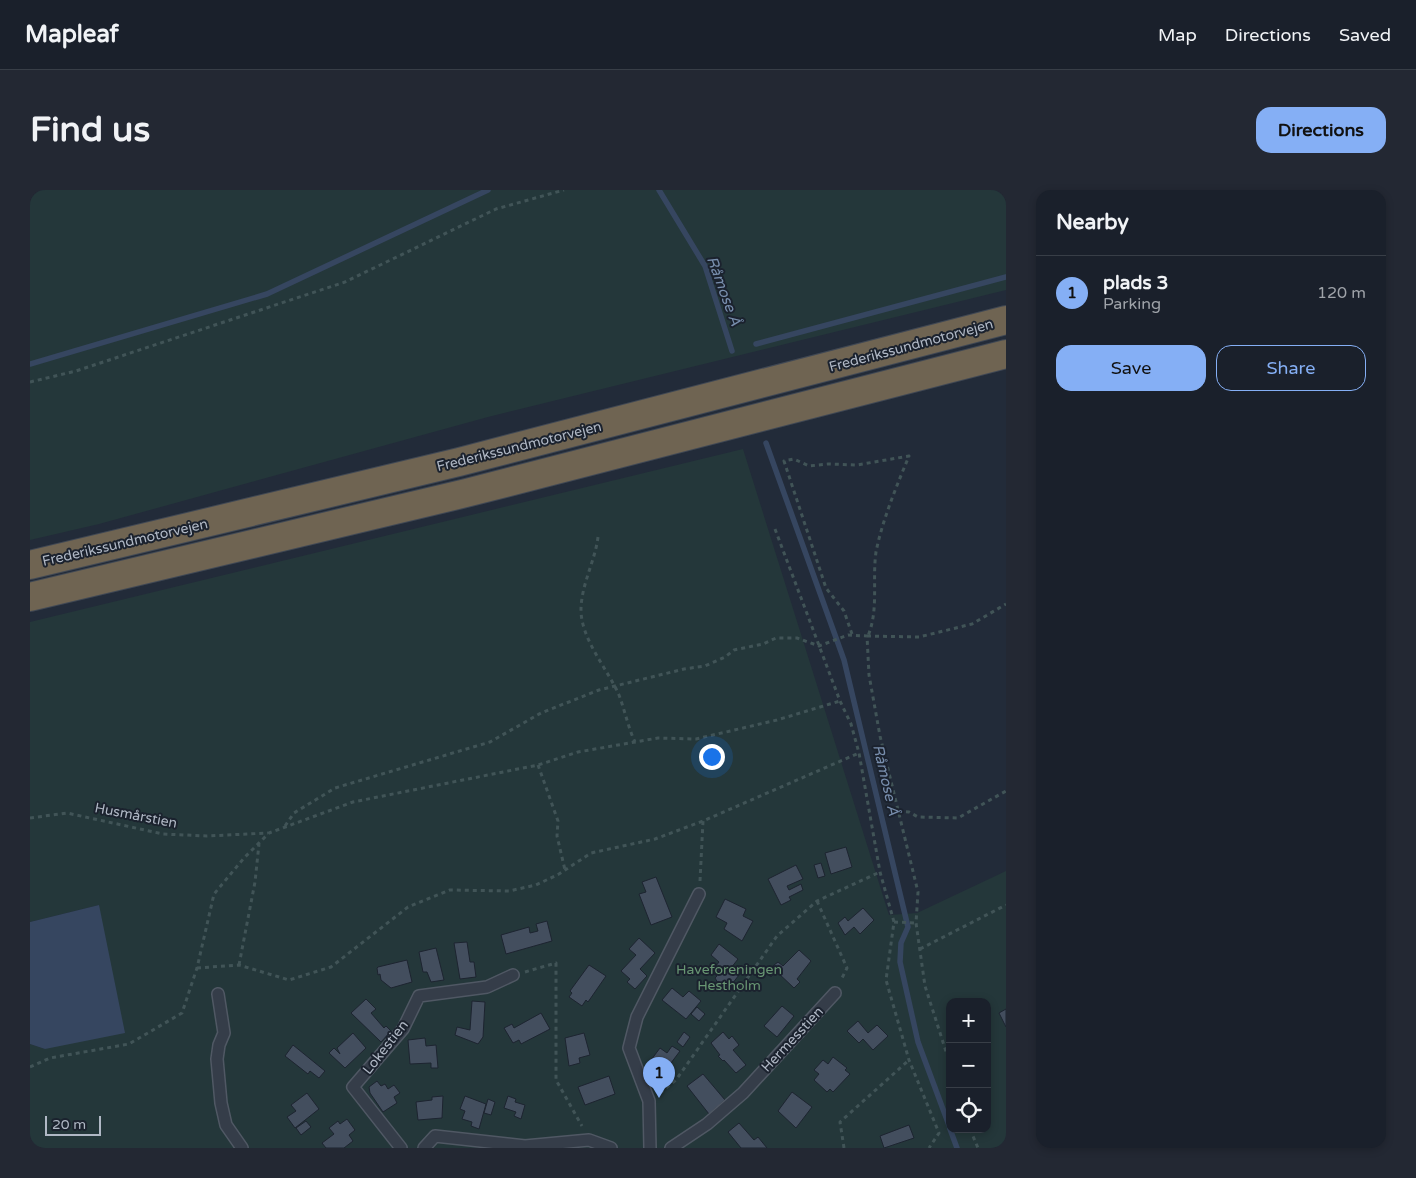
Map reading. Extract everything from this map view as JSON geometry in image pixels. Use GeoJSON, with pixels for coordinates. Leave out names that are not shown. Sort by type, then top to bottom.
{"type":"FeatureCollection","features":[{"type":"Feature","properties":{"kind":"highway","name":"Frederikssundmotorvejen"},"geometry":{"type":"LineString","coordinates":[[30,565],[459,462],[1006,320]]}},
{"type":"Feature","properties":{"kind":"highway"},"geometry":{"type":"LineString","coordinates":[[30,597],[466,494],[1006,354]]}},
{"type":"Feature","properties":{"kind":"lane"},"geometry":{"type":"LineString","coordinates":[[650,1148],[649,1101],[629,1048],[637,1016],[699,894]]}},
{"type":"Feature","properties":{"kind":"lane","name":"Lokestien"},"geometry":{"type":"LineString","coordinates":[[401,1148],[353,1087],[403,1029],[419,996],[487,987],[514,975]]}},
{"type":"Feature","properties":{"kind":"lane","name":"Hermesstien"},"geometry":{"type":"LineString","coordinates":[[671,1148],[707,1124],[743,1093],[835,993]]}},
{"type":"Feature","properties":{"kind":"lane"},"geometry":{"type":"LineString","coordinates":[[218,994],[224,1033],[219,1045],[217,1059],[221,1103],[226,1125],[242,1148]]}},
{"type":"Feature","properties":{"kind":"lane"},"geometry":{"type":"LineString","coordinates":[[424,1148],[435,1136],[525,1146],[589,1140],[611,1148]]}},
{"type":"Feature","properties":{"kind":"path"},"geometry":{"type":"LineString","coordinates":[[30,382],[76,372],[345,282],[496,209],[564,190]]}},
{"type":"Feature","properties":{"kind":"path"},"geometry":{"type":"LineString","coordinates":[[850,634],[844,611],[826,588],[784,461],[794,459],[809,466],[828,464],[857,465],[909,456],[882,525],[873,584],[875,615],[867,636],[869,675],[898,811],[918,892],[916,923],[925,986],[946,1052]]}},
{"type":"Feature","properties":{"kind":"path"},"geometry":{"type":"LineString","coordinates":[[775,529],[840,701],[851,724],[859,754],[880,872],[894,922],[886,980],[909,1060],[939,1133],[929,1148]]}},
{"type":"Feature","properties":{"kind":"path"},"geometry":{"type":"LineString","coordinates":[[598,537],[594,561],[582,595],[582,621],[615,686],[628,727],[635,742]]}},
{"type":"Feature","properties":{"kind":"path"},"geometry":{"type":"LineString","coordinates":[[819,646],[850,634],[919,637],[972,624],[1006,604]]}},
{"type":"Feature","properties":{"kind":"path"},"geometry":{"type":"LineString","coordinates":[[285,826],[294,813],[335,788],[490,742],[558,706],[615,686],[684,669],[705,666],[725,657],[734,650],[763,644],[776,638],[797,638],[819,646]]}},
{"type":"Feature","properties":{"kind":"path"},"geometry":{"type":"LineString","coordinates":[[30,1067],[50,1058],[129,1044],[182,1014],[197,968],[214,894],[269,833],[353,802],[538,765],[578,752],[658,738],[696,739],[777,720],[840,701]]}},
{"type":"Feature","properties":{"kind":"path"},"geometry":{"type":"LineString","coordinates":[[197,968],[239,964],[289,980],[331,967],[408,908],[450,890],[509,890],[536,885],[565,870],[591,853],[655,840],[704,821],[859,754]]}},
{"type":"Feature","properties":{"kind":"path"},"geometry":{"type":"LineString","coordinates":[[538,765],[558,821],[557,836],[565,870]]}},
{"type":"Feature","properties":{"kind":"path"},"geometry":{"type":"LineString","coordinates":[[898,811],[909,812],[918,817],[958,818],[1006,791]]}},
{"type":"Feature","properties":{"kind":"path","name":"Husmårstien"},"geometry":{"type":"LineString","coordinates":[[30,818],[67,813],[163,834],[207,836],[269,833]]}},
{"type":"Feature","properties":{"kind":"path"},"geometry":{"type":"LineString","coordinates":[[699,894],[704,821]]}},
{"type":"Feature","properties":{"kind":"path"},"geometry":{"type":"LineString","coordinates":[[239,964],[259,843]]}},
{"type":"Feature","properties":{"kind":"path"},"geometry":{"type":"LineString","coordinates":[[649,1101],[676,1080],[777,936],[817,901],[880,872]]}},
{"type":"Feature","properties":{"kind":"path"},"geometry":{"type":"LineString","coordinates":[[817,901],[847,968],[835,993]]}},
{"type":"Feature","properties":{"kind":"path"},"geometry":{"type":"LineString","coordinates":[[920,949],[1006,905]]}},
{"type":"Feature","properties":{"kind":"path"},"geometry":{"type":"LineString","coordinates":[[894,922],[903,920],[916,923]]}},
{"type":"Feature","properties":{"kind":"path"},"geometry":{"type":"LineString","coordinates":[[514,975],[556,964],[556,1080],[589,1140]]}},
{"type":"Feature","properties":{"kind":"path"},"geometry":{"type":"LineString","coordinates":[[844,1148],[840,1122],[909,1060]]}},
{"type":"Feature","properties":{"kind":"path"},"geometry":{"type":"LineString","coordinates":[[972,1133],[978,1148]]}},
{"type":"Feature","properties":{"kind":"green space"},"geometry":{"type":"Polygon","coordinates":[[[30,190],[1006,190],[1006,290],[488,417],[99,524],[30,540],[30,190]]]}},
{"type":"Feature","properties":{"kind":"green space","name":"Haveforeningen Hestholm"},"geometry":{"type":"Polygon","coordinates":[[[743,449],[889,915],[917,913],[1006,871],[1006,1148],[30,1148],[30,1044],[45,1049],[99,905],[30,922],[30,622],[743,449]]]}},
{"type":"Feature","properties":{"kind":"water"},"geometry":{"type":"Polygon","coordinates":[[[99,905],[125,1033],[45,1049],[30,1044],[30,922],[99,905]]]}},
{"type":"Feature","properties":{"kind":"building"},"geometry":{"type":"Polygon","coordinates":[[[846,847],[852,867],[831,874],[825,853],[846,847]]]}},
{"type":"Feature","properties":{"kind":"building"},"geometry":{"type":"Polygon","coordinates":[[[821,863],[825,876],[818,878],[814,865],[821,863]]]}},
{"type":"Feature","properties":{"kind":"building"},"geometry":{"type":"Polygon","coordinates":[[[796,865],[803,879],[787,886],[789,890],[801,884],[803,890],[789,897],[791,900],[781,905],[768,879],[796,865]]]}},
{"type":"Feature","properties":{"kind":"building"},"geometry":{"type":"Polygon","coordinates":[[[656,877],[672,917],[651,925],[639,894],[646,892],[642,882],[656,877]]]}},
{"type":"Feature","properties":{"kind":"building"},"geometry":{"type":"Polygon","coordinates":[[[725,899],[746,909],[743,916],[753,921],[742,941],[724,929],[727,923],[716,917],[725,899]]]}},
{"type":"Feature","properties":{"kind":"building"},"geometry":{"type":"Polygon","coordinates":[[[863,908],[874,920],[860,934],[854,927],[845,935],[838,923],[845,917],[848,921],[863,908]]]}},
{"type":"Feature","properties":{"kind":"building"},"geometry":{"type":"Polygon","coordinates":[[[547,921],[552,941],[506,954],[501,935],[529,927],[530,933],[538,931],[536,924],[547,921]]]}},
{"type":"Feature","properties":{"kind":"building"},"geometry":{"type":"Polygon","coordinates":[[[639,938],[655,953],[640,969],[647,976],[635,989],[627,982],[630,979],[621,971],[636,955],[629,949],[639,938]]]}},
{"type":"Feature","properties":{"kind":"building"},"geometry":{"type":"Polygon","coordinates":[[[467,942],[470,962],[474,962],[476,977],[460,979],[454,943],[467,942]]]}},
{"type":"Feature","properties":{"kind":"building"},"geometry":{"type":"Polygon","coordinates":[[[719,944],[738,959],[731,968],[739,975],[732,984],[734,986],[730,992],[718,983],[715,978],[717,976],[711,972],[719,962],[711,955],[719,944]]]}},
{"type":"Feature","properties":{"kind":"building"},"geometry":{"type":"Polygon","coordinates":[[[436,948],[444,980],[431,982],[427,972],[423,972],[419,952],[436,948]]]}},
{"type":"Feature","properties":{"kind":"building"},"geometry":{"type":"Polygon","coordinates":[[[799,950],[811,961],[797,979],[800,982],[794,988],[776,971],[771,977],[765,972],[778,962],[783,966],[799,950]]]}},
{"type":"Feature","properties":{"kind":"building"},"geometry":{"type":"Polygon","coordinates":[[[407,960],[412,982],[391,988],[381,980],[380,974],[378,975],[378,967],[407,960]]]}},
{"type":"Feature","properties":{"kind":"building"},"geometry":{"type":"Polygon","coordinates":[[[589,965],[606,976],[588,1002],[586,1000],[582,1006],[569,997],[572,993],[570,991],[589,965]]]}},
{"type":"Feature","properties":{"kind":"building"},"geometry":{"type":"Polygon","coordinates":[[[672,988],[683,997],[689,991],[701,1001],[686,1019],[662,1000],[672,988]]]}},
{"type":"Feature","properties":{"kind":"building"},"geometry":{"type":"Polygon","coordinates":[[[366,999],[376,1009],[371,1013],[384,1028],[386,1026],[391,1031],[381,1042],[351,1013],[366,999]]]}},
{"type":"Feature","properties":{"kind":"building"},"geometry":{"type":"Polygon","coordinates":[[[472,1001],[485,1002],[483,1037],[478,1044],[455,1035],[457,1027],[470,1030],[472,1001]]]}},
{"type":"Feature","properties":{"kind":"building"},"geometry":{"type":"Polygon","coordinates":[[[782,1006],[794,1016],[777,1037],[764,1026],[782,1006]]]}},
{"type":"Feature","properties":{"kind":"building"},"geometry":{"type":"Polygon","coordinates":[[[697,1007],[705,1014],[699,1021],[691,1014],[697,1007]]]}},
{"type":"Feature","properties":{"kind":"building"},"geometry":{"type":"Polygon","coordinates":[[[1006,1009],[1006,1027],[999,1013],[1006,1009]]]}},
{"type":"Feature","properties":{"kind":"building"},"geometry":{"type":"Polygon","coordinates":[[[541,1013],[550,1029],[521,1044],[519,1040],[513,1043],[504,1028],[512,1024],[514,1028],[541,1013]]]}},
{"type":"Feature","properties":{"kind":"building"},"geometry":{"type":"Polygon","coordinates":[[[858,1021],[868,1033],[877,1025],[888,1036],[873,1050],[863,1039],[859,1043],[847,1031],[858,1021]]]}},
{"type":"Feature","properties":{"kind":"building"},"geometry":{"type":"Polygon","coordinates":[[[684,1032],[690,1037],[683,1047],[677,1042],[684,1032]]]}},
{"type":"Feature","properties":{"kind":"building"},"geometry":{"type":"Polygon","coordinates":[[[723,1032],[729,1039],[732,1036],[739,1045],[733,1050],[746,1065],[736,1073],[718,1056],[720,1055],[711,1043],[723,1032]]]}},
{"type":"Feature","properties":{"kind":"building"},"geometry":{"type":"Polygon","coordinates":[[[353,1033],[366,1048],[345,1068],[329,1053],[334,1048],[340,1054],[337,1048],[353,1033]]]}},
{"type":"Feature","properties":{"kind":"building"},"geometry":{"type":"Polygon","coordinates":[[[584,1033],[590,1055],[579,1058],[580,1063],[569,1066],[565,1038],[584,1033]]]}},
{"type":"Feature","properties":{"kind":"building"},"geometry":{"type":"Polygon","coordinates":[[[425,1038],[426,1046],[436,1045],[438,1068],[431,1068],[431,1063],[410,1064],[408,1040],[425,1038]]]}},
{"type":"Feature","properties":{"kind":"building"},"geometry":{"type":"Polygon","coordinates":[[[293,1045],[325,1071],[319,1078],[310,1071],[308,1074],[285,1056],[293,1045]]]}},
{"type":"Feature","properties":{"kind":"building"},"geometry":{"type":"Polygon","coordinates":[[[672,1046],[680,1051],[665,1071],[651,1060],[660,1048],[667,1053],[672,1046]]]}},
{"type":"Feature","properties":{"kind":"building"},"geometry":{"type":"Polygon","coordinates":[[[833,1057],[847,1068],[845,1070],[850,1074],[833,1092],[830,1089],[827,1092],[814,1080],[819,1074],[814,1070],[823,1060],[828,1064],[833,1057]]]}},
{"type":"Feature","properties":{"kind":"building"},"geometry":{"type":"Polygon","coordinates":[[[703,1074],[725,1100],[709,1114],[687,1086],[703,1074]]]}},
{"type":"Feature","properties":{"kind":"building"},"geometry":{"type":"Polygon","coordinates":[[[609,1076],[615,1094],[585,1105],[578,1087],[609,1076]]]}},
{"type":"Feature","properties":{"kind":"building"},"geometry":{"type":"Polygon","coordinates":[[[377,1081],[381,1086],[385,1084],[388,1089],[394,1085],[400,1093],[394,1097],[397,1103],[383,1112],[370,1093],[369,1087],[377,1081]]]}},
{"type":"Feature","properties":{"kind":"building"},"geometry":{"type":"Polygon","coordinates":[[[792,1092],[812,1107],[796,1128],[778,1111],[792,1092]]]}},
{"type":"Feature","properties":{"kind":"building"},"geometry":{"type":"Polygon","coordinates":[[[307,1093],[319,1109],[295,1128],[287,1117],[296,1111],[291,1105],[307,1093]]]}},
{"type":"Feature","properties":{"kind":"building"},"geometry":{"type":"Polygon","coordinates":[[[443,1096],[442,1118],[418,1120],[416,1102],[432,1100],[432,1097],[443,1096]]]}},
{"type":"Feature","properties":{"kind":"building"},"geometry":{"type":"Polygon","coordinates":[[[465,1096],[486,1104],[479,1129],[471,1126],[472,1122],[462,1119],[465,1111],[460,1109],[465,1096]]]}},
{"type":"Feature","properties":{"kind":"building"},"geometry":{"type":"Polygon","coordinates":[[[508,1096],[516,1099],[515,1102],[525,1105],[521,1119],[514,1116],[516,1112],[504,1108],[508,1096]]]}},
{"type":"Feature","properties":{"kind":"building"},"geometry":{"type":"Polygon","coordinates":[[[488,1099],[495,1102],[491,1115],[484,1113],[488,1099]]]}},
{"type":"Feature","properties":{"kind":"building"},"geometry":{"type":"Polygon","coordinates":[[[347,1119],[355,1130],[349,1135],[353,1141],[344,1148],[326,1148],[322,1143],[334,1134],[329,1128],[338,1121],[340,1124],[347,1119]]]}},
{"type":"Feature","properties":{"kind":"building"},"geometry":{"type":"Polygon","coordinates":[[[306,1121],[311,1127],[301,1135],[296,1128],[306,1121]]]}},
{"type":"Feature","properties":{"kind":"building"},"geometry":{"type":"Polygon","coordinates":[[[739,1123],[754,1140],[758,1137],[767,1148],[741,1148],[728,1132],[739,1123]]]}},
{"type":"Feature","properties":{"kind":"building"},"geometry":{"type":"Polygon","coordinates":[[[909,1125],[914,1138],[884,1148],[880,1136],[909,1125]]]}},
{"type":"Feature","properties":{"kind":"waterway"},"geometry":{"type":"LineString","coordinates":[[30,364],[267,294],[488,190]]}},
{"type":"Feature","properties":{"kind":"waterway","name":"Råmose Å"},"geometry":{"type":"LineString","coordinates":[[659,190],[705,266],[732,351]]}},
{"type":"Feature","properties":{"kind":"waterway"},"geometry":{"type":"LineString","coordinates":[[756,344],[1006,277]]}},
{"type":"Feature","properties":{"kind":"waterway","name":"Råmose Å"},"geometry":{"type":"LineString","coordinates":[[766,443],[844,660],[908,927],[901,943],[900,962],[918,1042],[946,1117]]}},
{"type":"Feature","properties":{"kind":"waterway","name":"Råmose Å"},"geometry":{"type":"LineString","coordinates":[[951,1133],[957,1148]]}},
{"type":"Feature","properties":{"kind":"place","name":"plads 3"},"geometry":{"type":"Point","coordinates":[659,1098]}}]}
